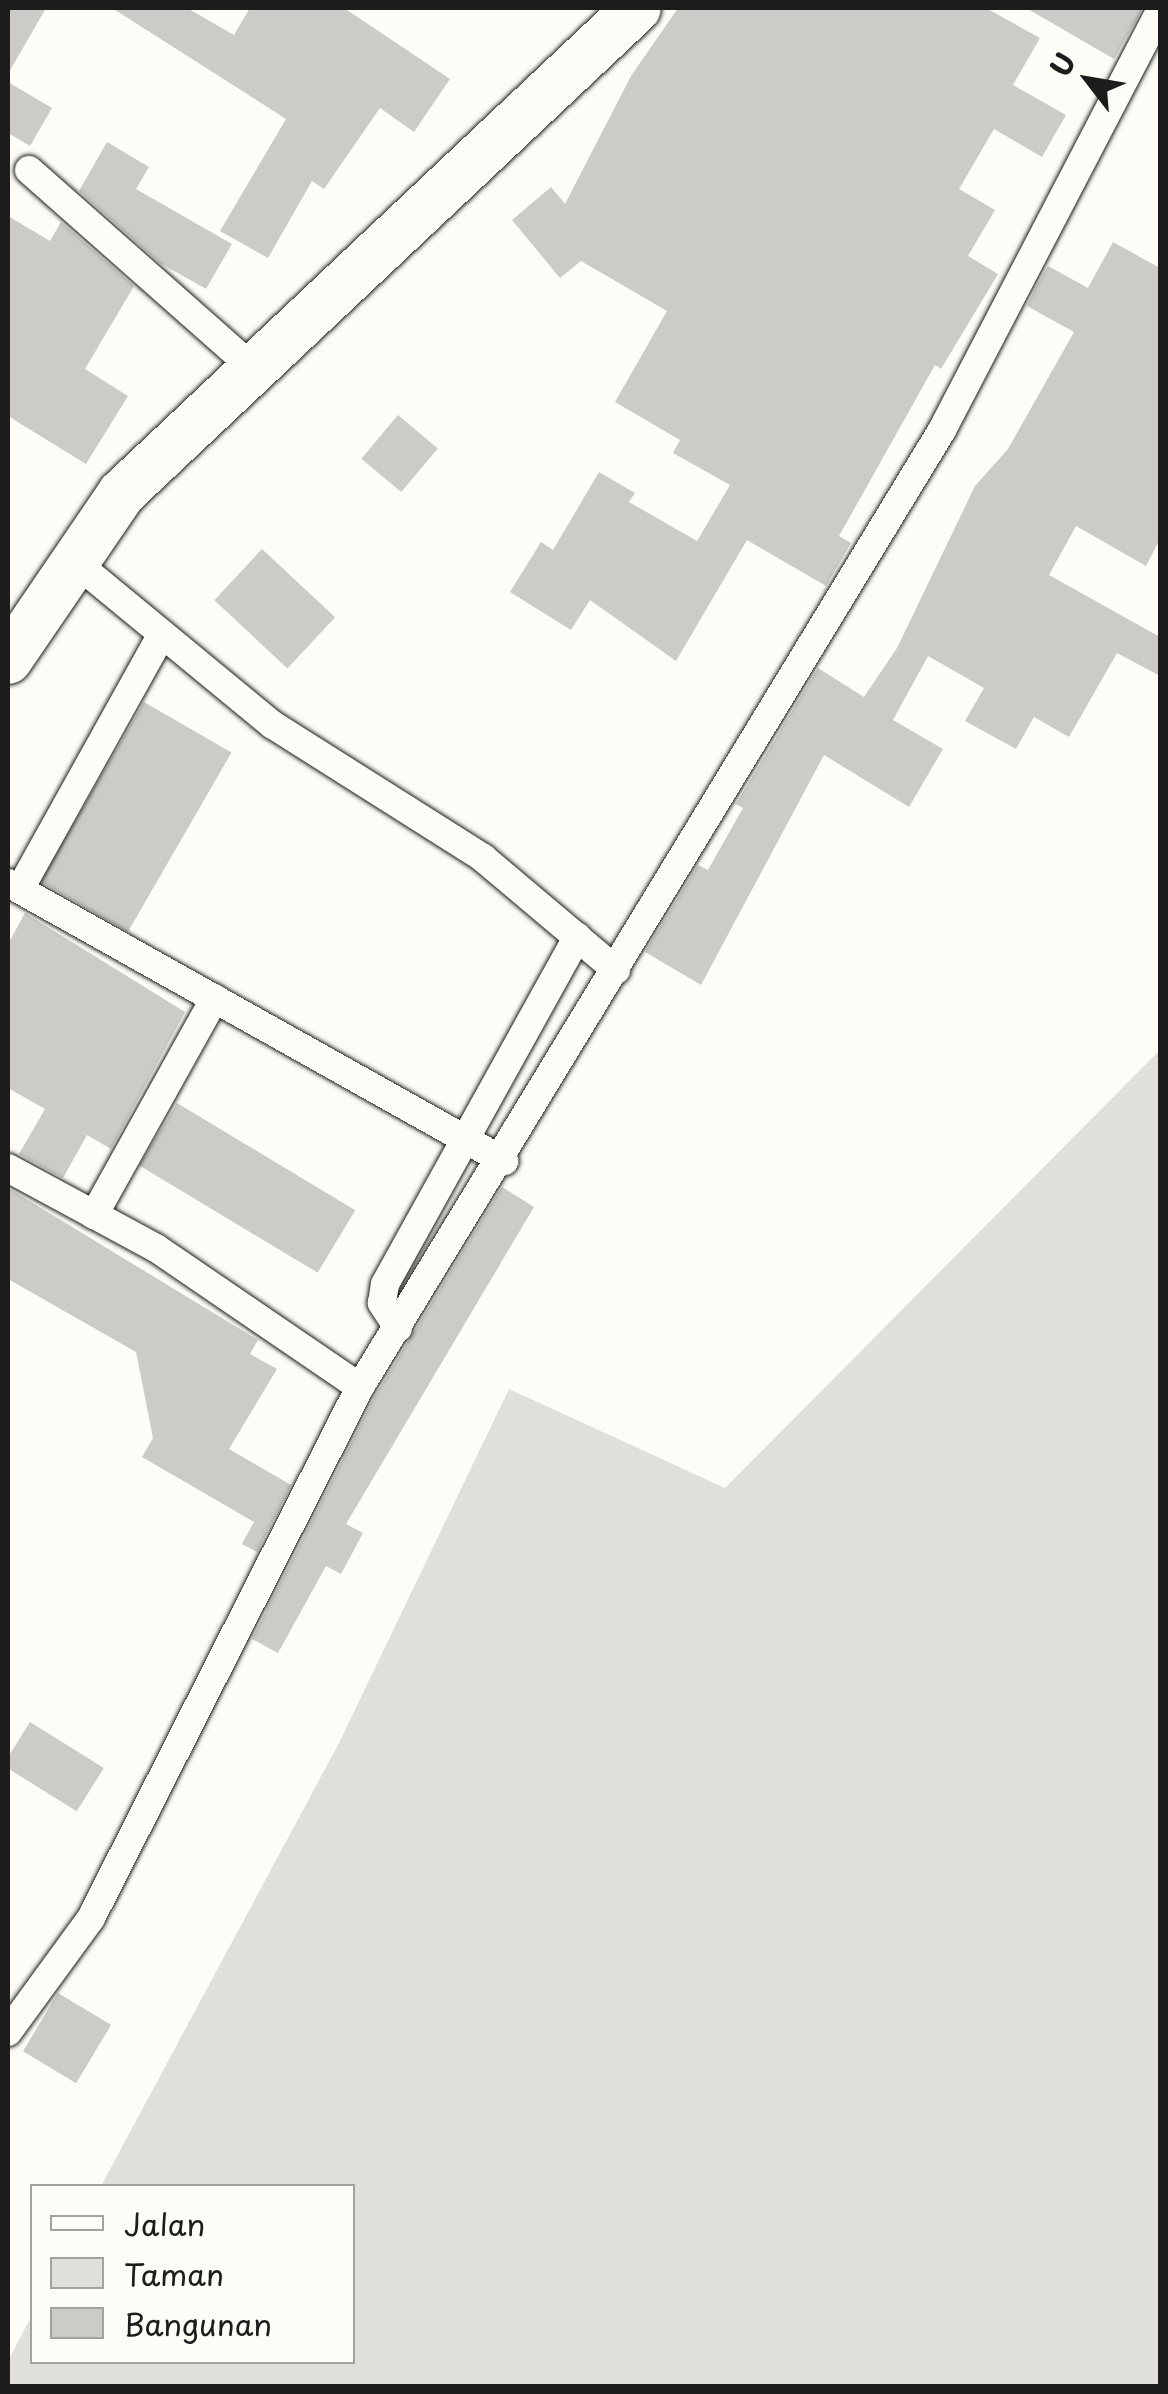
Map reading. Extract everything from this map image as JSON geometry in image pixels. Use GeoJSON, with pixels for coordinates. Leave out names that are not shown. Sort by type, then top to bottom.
{"type":"FeatureCollection","features":[{"type":"Feature","properties":{"kind":"highway"},"geometry":{"type":"LineString","coordinates":[[8,660],[122,493],[638,8]]}},
{"type":"Feature","properties":{"kind":"street"},"geometry":{"type":"LineString","coordinates":[[8,2032],[91,1918],[360,1387],[504,1161],[942,430],[1160,12]]}},
{"type":"Feature","properties":{"kind":"street"},"geometry":{"type":"LineString","coordinates":[[29,170],[254,369]]}},
{"type":"Feature","properties":{"kind":"street"},"geometry":{"type":"LineString","coordinates":[[75,562],[273,725],[484,858],[616,970]]}},
{"type":"Feature","properties":{"kind":"street"},"geometry":{"type":"LineString","coordinates":[[162,634],[14,886],[504,1161]]}},
{"type":"Feature","properties":{"kind":"street"},"geometry":{"type":"LineString","coordinates":[[398,1328],[382,1304],[385,1284],[460,1136],[578,937]]}},
{"type":"Feature","properties":{"kind":"street"},"geometry":{"type":"LineString","coordinates":[[94,1215],[215,998]]}},
{"type":"Feature","properties":{"kind":"street"},"geometry":{"type":"LineString","coordinates":[[8,1168],[94,1215],[360,1387]]}},
{"type":"Feature","properties":{"kind":"green space"},"geometry":{"type":"Polygon","coordinates":[[[1160,1050],[1160,2386],[8,2386],[8,2361],[30,2319],[30,2364],[355,2364],[355,2184],[102,2184],[339,1743],[509,1389],[725,1488],[1160,1050]]]}},
{"type":"Feature","properties":{"kind":"building"},"geometry":{"type":"Polygon","coordinates":[[[8,8],[46,8],[8,74],[8,8]]]}},
{"type":"Feature","properties":{"kind":"building"},"geometry":{"type":"Polygon","coordinates":[[[112,8],[187,8],[234,35],[250,8],[344,8],[450,79],[414,132],[380,108],[324,189],[312,181],[268,258],[220,231],[286,119],[112,8]]]}},
{"type":"Feature","properties":{"kind":"building"},"geometry":{"type":"Polygon","coordinates":[[[678,8],[986,8],[1040,38],[1013,85],[1066,115],[1042,157],[994,129],[959,189],[995,210],[968,256],[998,274],[941,369],[935,365],[839,536],[851,543],[826,586],[747,540],[676,661],[590,600],[571,630],[510,592],[541,542],[553,550],[599,472],[635,493],[629,502],[697,541],[730,485],[673,453],[680,440],[615,402],[667,311],[581,261],[560,278],[512,220],[551,187],[565,204],[631,76],[678,8]]]}},
{"type":"Feature","properties":{"kind":"building"},"geometry":{"type":"Polygon","coordinates":[[[1026,8],[1143,8],[1114,59],[1026,8]]]}},
{"type":"Feature","properties":{"kind":"building"},"geometry":{"type":"Polygon","coordinates":[[[8,82],[52,108],[30,146],[8,133],[8,82]]]}},
{"type":"Feature","properties":{"kind":"building"},"geometry":{"type":"Polygon","coordinates":[[[107,142],[149,167],[136,189],[232,244],[206,289],[160,263],[79,191],[107,142]]]}},
{"type":"Feature","properties":{"kind":"building"},"geometry":{"type":"Polygon","coordinates":[[[8,216],[50,241],[61,222],[134,286],[85,369],[128,396],[86,464],[8,416],[8,216]]]}},
{"type":"Feature","properties":{"kind":"building"},"geometry":{"type":"Polygon","coordinates":[[[1113,242],[1160,268],[1160,539],[1146,566],[1076,526],[1049,575],[1160,637],[1160,676],[1117,653],[1069,737],[1034,717],[1016,749],[965,721],[984,688],[928,656],[893,720],[943,749],[909,807],[824,755],[701,985],[645,952],[698,865],[708,870],[743,808],[736,804],[818,668],[864,697],[897,648],[975,486],[1008,449],[1074,332],[1027,306],[1036,287],[1048,266],[1088,288],[1113,242]]]}},
{"type":"Feature","properties":{"kind":"building"},"geometry":{"type":"Polygon","coordinates":[[[398,415],[438,448],[401,492],[361,459],[398,415]]]}},
{"type":"Feature","properties":{"kind":"building"},"geometry":{"type":"Polygon","coordinates":[[[262,549],[335,617],[287,668],[214,600],[262,549]]]}},
{"type":"Feature","properties":{"kind":"building"},"geometry":{"type":"Polygon","coordinates":[[[144,702],[231,752],[128,932],[40,881],[144,702]]]}},
{"type":"Feature","properties":{"kind":"building"},"geometry":{"type":"Polygon","coordinates":[[[25,913],[185,1012],[111,1149],[87,1135],[63,1178],[19,1154],[45,1109],[8,1088],[8,944],[25,913]]]}},
{"type":"Feature","properties":{"kind":"building"},"geometry":{"type":"Polygon","coordinates":[[[177,1103],[355,1210],[318,1273],[139,1166],[177,1103]]]}},
{"type":"Feature","properties":{"kind":"building"},"geometry":{"type":"Polygon","coordinates":[[[502,1187],[534,1207],[346,1524],[363,1533],[341,1574],[326,1566],[278,1653],[252,1639],[375,1396],[502,1187]]]}},
{"type":"Feature","properties":{"kind":"building"},"geometry":{"type":"Polygon","coordinates":[[[8,1188],[258,1340],[250,1354],[277,1369],[229,1449],[291,1485],[257,1552],[242,1544],[254,1522],[142,1457],[153,1438],[136,1352],[8,1279],[8,1188]]]}},
{"type":"Feature","properties":{"kind":"building"},"geometry":{"type":"Polygon","coordinates":[[[30,1722],[104,1768],[77,1811],[8,1768],[8,1757],[30,1722]]]}},
{"type":"Feature","properties":{"kind":"building"},"geometry":{"type":"Polygon","coordinates":[[[58,1993],[111,2025],[76,2083],[23,2051],[58,1993]]]}}]}
